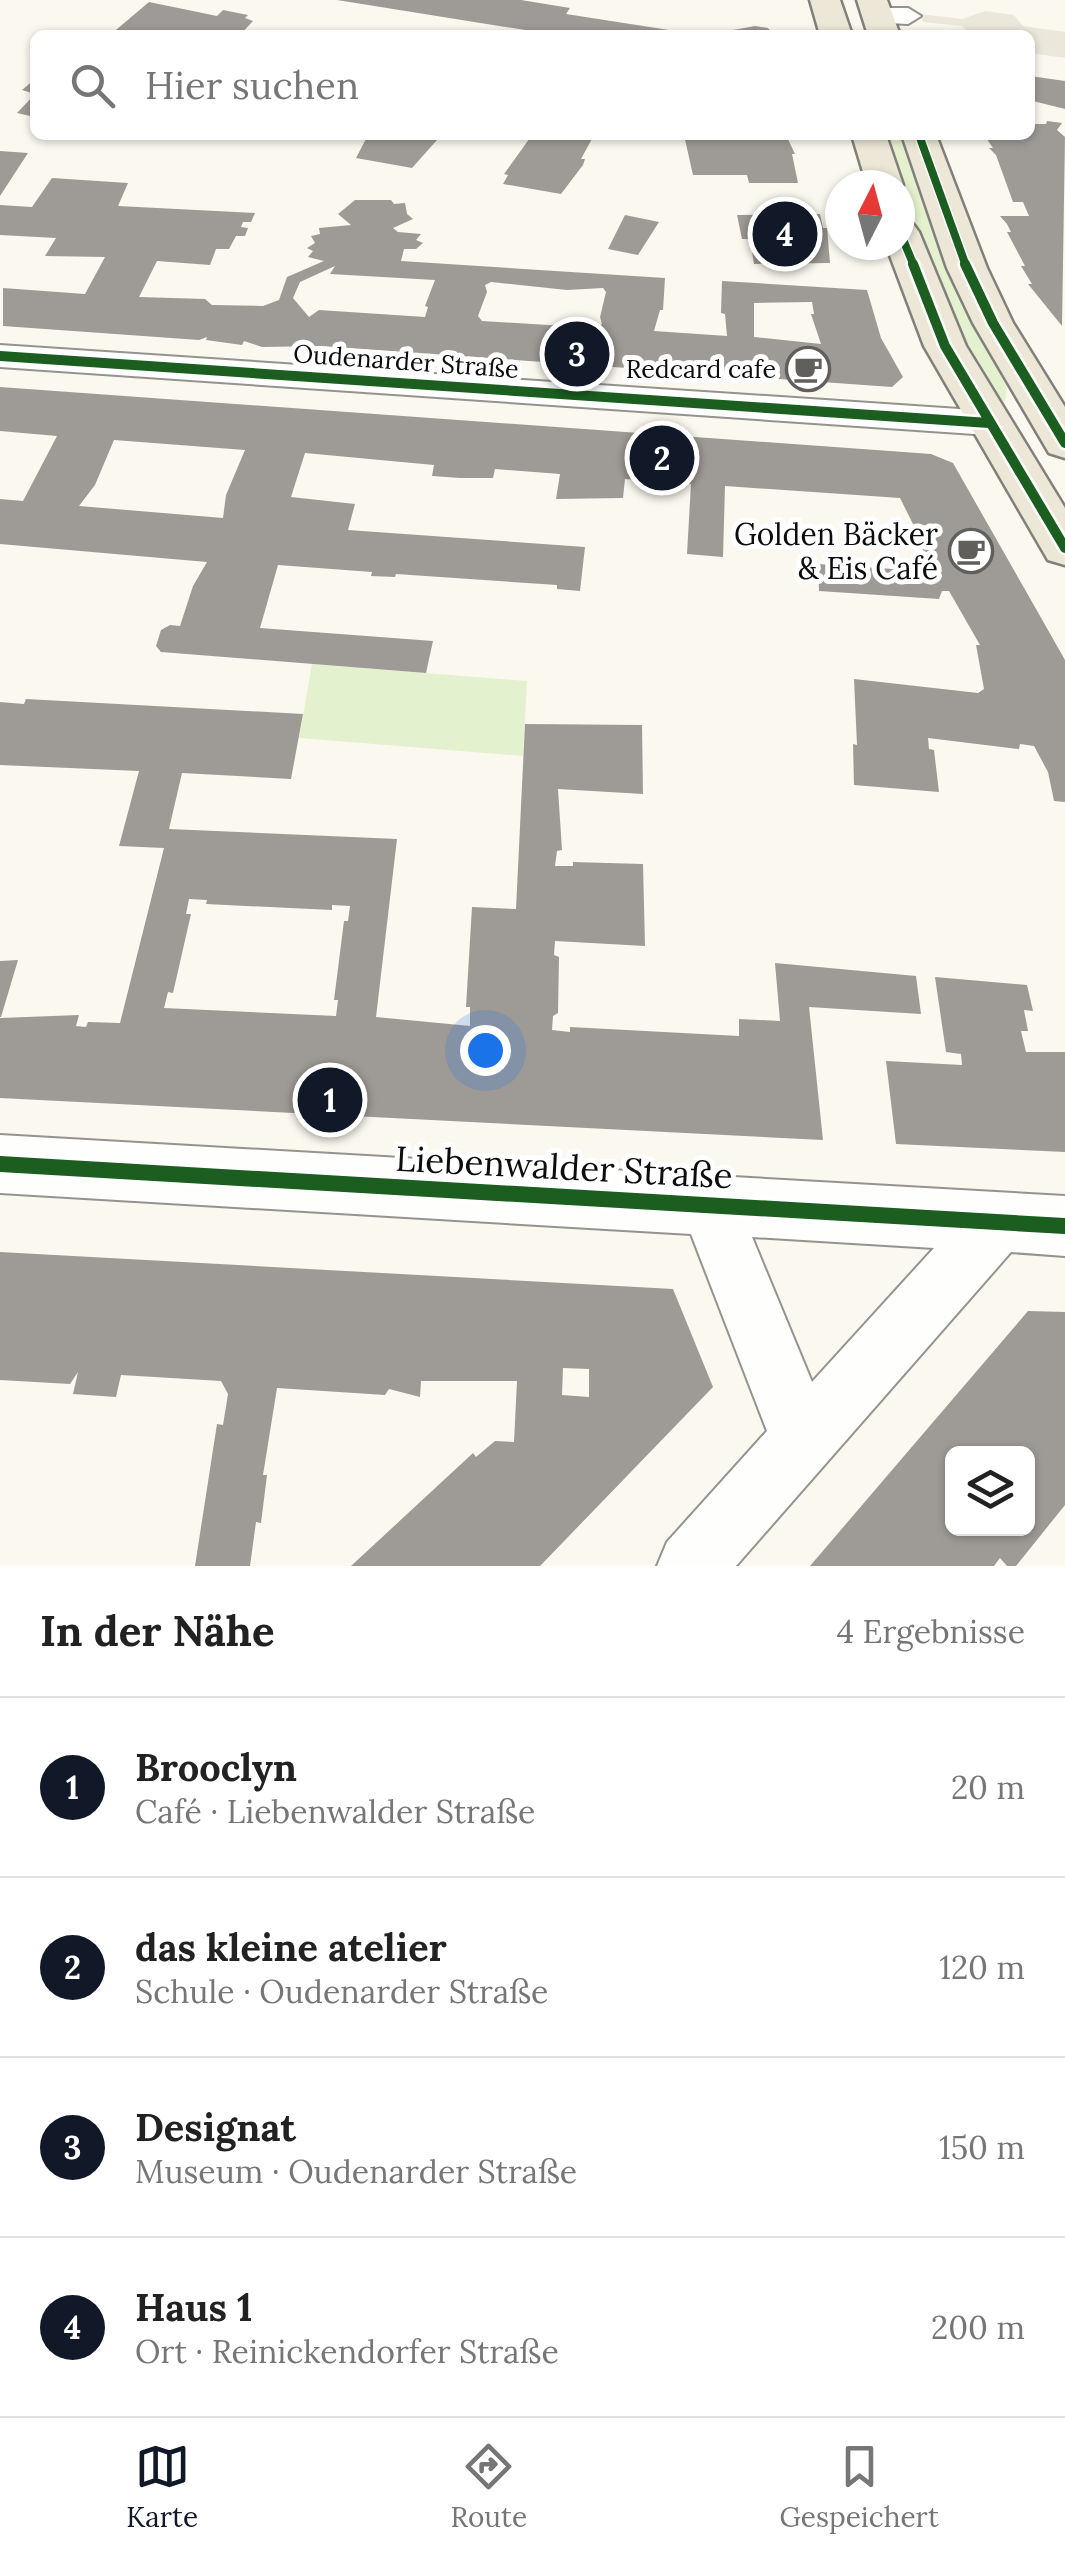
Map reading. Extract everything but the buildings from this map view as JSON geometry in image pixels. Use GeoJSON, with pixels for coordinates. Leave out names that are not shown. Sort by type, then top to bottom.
{"type":"FeatureCollection","features":[{"type":"Feature","properties":{"kind":"main road"},"geometry":{"type":"LineString","coordinates":[[825,0],[834,30]]}},
{"type":"Feature","properties":{"kind":"main road"},"geometry":{"type":"LineString","coordinates":[[871,140],[880,170]]}},
{"type":"Feature","properties":{"kind":"main road"},"geometry":{"type":"LineString","coordinates":[[921,140],[968,268],[993,323],[1058,432]]}},
{"type":"Feature","properties":{"kind":"main road"},"geometry":{"type":"LineString","coordinates":[[911,260],[945,346],[1065,548]]}},
{"type":"Feature","properties":{"kind":"main road"},"geometry":{"type":"LineString","coordinates":[[989,424],[1058,432]]}},
{"type":"Feature","properties":{"kind":"street","name":"Oudenarder Straße"},"geometry":{"type":"LineString","coordinates":[[0,356],[989,424]]}},
{"type":"Feature","properties":{"kind":"street","name":"Liebenwalder Straße"},"geometry":{"type":"LineString","coordinates":[[0,1164],[1065,1226]]}},
{"type":"Feature","properties":{"kind":"street"},"geometry":{"type":"LineString","coordinates":[[710,1206],[804,1442]]}},
{"type":"Feature","properties":{"kind":"street"},"geometry":{"type":"LineString","coordinates":[[691,1566],[998,1222]]}},
{"type":"Feature","properties":{"kind":"green space"},"geometry":{"type":"Polygon","coordinates":[[[888,140],[904,140],[914,170],[898,170],[888,140]]]}},
{"type":"Feature","properties":{"kind":"green space"},"geometry":{"type":"Polygon","coordinates":[[[915,173],[950,277],[1007,388],[1005,402],[990,389],[972,362],[915,221],[915,173]]]}},
{"type":"Feature","properties":{"kind":"green space"},"geometry":{"type":"Polygon","coordinates":[[[312,664],[527,681],[523,756],[299,738],[312,664]]]}},
{"type":"Feature","properties":{"kind":"shaded area"},"geometry":{"type":"Polygon","coordinates":[[[985,11],[1014,15],[1023,26],[1065,32],[1065,58],[1035,54],[1035,30],[966,30],[962,26],[923,22],[920,14],[962,19],[985,11]]]}},
{"type":"Feature","properties":{"kind":"cycle path"},"geometry":{"type":"LineString","coordinates":[[921,140],[967,268],[993,323],[1065,443]]}},
{"type":"Feature","properties":{"kind":"cycle path"},"geometry":{"type":"LineString","coordinates":[[911,260],[945,346],[1065,548]]}},
{"type":"Feature","properties":{"kind":"cycle path"},"geometry":{"type":"LineString","coordinates":[[0,356],[989,423]]}},
{"type":"Feature","properties":{"kind":"cycle path"},"geometry":{"type":"LineString","coordinates":[[0,1164],[1065,1226]]}},
{"type":"Feature","properties":{"kind":"place","name":"Haus 1"},"geometry":{"type":"Point","coordinates":[785,234]}},
{"type":"Feature","properties":{"kind":"place","name":"Designat"},"geometry":{"type":"Point","coordinates":[577,354]}},
{"type":"Feature","properties":{"kind":"place","name":"Redcard cafe"},"geometry":{"type":"Point","coordinates":[808,369]}},
{"type":"Feature","properties":{"kind":"place","name":"das kleine atelier"},"geometry":{"type":"Point","coordinates":[662,458]}},
{"type":"Feature","properties":{"kind":"place","name":"Golden Bäcker & Eis Café"},"geometry":{"type":"Point","coordinates":[971,551]}},
{"type":"Feature","properties":{"kind":"place","name":"Brooclyn"},"geometry":{"type":"Point","coordinates":[330,1100]}}]}
